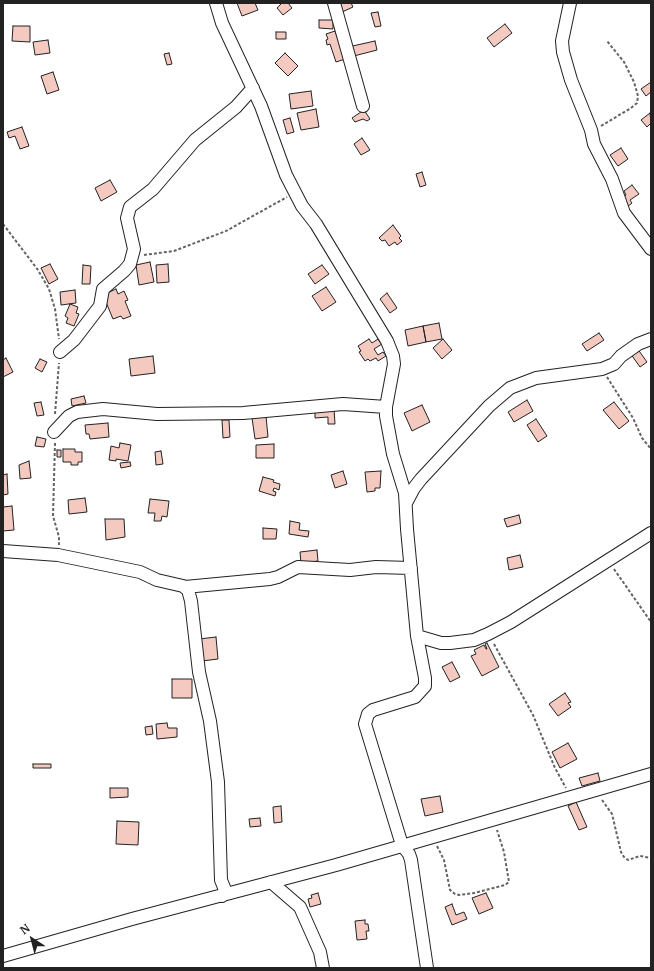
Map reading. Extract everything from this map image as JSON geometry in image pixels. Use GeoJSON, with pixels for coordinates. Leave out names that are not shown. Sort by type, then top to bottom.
{"type":"FeatureCollection","features":[{"type":"Feature","properties":{"kind":"street"},"geometry":{"type":"LineString","coordinates":[[216,3],[222,23],[253,88],[276,152],[295,193],[302,206],[316,224],[387,341],[394,364],[386,407],[388,433],[403,482],[417,636],[425,678],[425,686],[415,697],[374,710],[368,714],[365,719],[373,753],[402,845],[409,854],[411,860],[427,968]]}},
{"type":"Feature","properties":{"kind":"street"},"geometry":{"type":"LineString","coordinates":[[334,3],[363,106]]}},
{"type":"Feature","properties":{"kind":"street"},"geometry":{"type":"LineString","coordinates":[[570,3],[563,30],[563,52],[571,80],[591,130],[594,144],[612,179],[624,213],[651,249]]}},
{"type":"Feature","properties":{"kind":"street"},"geometry":{"type":"LineString","coordinates":[[60,352],[74,340],[90,321],[100,306],[103,289],[130,264],[134,250],[127,218],[130,207],[153,189],[195,140],[241,102],[253,88]]}},
{"type":"Feature","properties":{"kind":"street"},"geometry":{"type":"LineString","coordinates":[[406,504],[414,488],[421,479],[489,406],[510,388],[536,378],[602,369],[614,364],[621,356],[638,344],[651,339]]}},
{"type":"Feature","properties":{"kind":"street"},"geometry":{"type":"LineString","coordinates":[[54,432],[69,416],[77,412],[103,409],[157,414],[243,413],[343,404],[386,407]]}},
{"type":"Feature","properties":{"kind":"street"},"geometry":{"type":"LineString","coordinates":[[417,636],[441,643],[450,643],[474,640],[488,634],[510,622],[651,533]]}},
{"type":"Feature","properties":{"kind":"street"},"geometry":{"type":"LineString","coordinates":[[3,551],[58,555],[140,572],[157,580],[185,587],[270,579],[278,577],[298,567],[350,570],[376,567],[411,568]]}},
{"type":"Feature","properties":{"kind":"street"},"geometry":{"type":"LineString","coordinates":[[185,587],[191,600],[199,672],[210,721],[218,782],[221,880],[225,890],[222,896]]}},
{"type":"Feature","properties":{"kind":"street"},"geometry":{"type":"LineString","coordinates":[[3,956],[132,919],[222,896],[432,836],[494,820],[570,796],[651,774]]}},
{"type":"Feature","properties":{"kind":"street"},"geometry":{"type":"LineString","coordinates":[[271,882],[300,907],[320,952],[323,968]]}},
{"type":"Feature","properties":{"kind":"path"},"geometry":{"type":"LineString","coordinates":[[591,130],[631,108],[637,103],[638,96],[634,82],[624,62],[607,40]]}},
{"type":"Feature","properties":{"kind":"path"},"geometry":{"type":"LineString","coordinates":[[131,257],[174,251],[226,231],[295,193]]}},
{"type":"Feature","properties":{"kind":"path"},"geometry":{"type":"LineString","coordinates":[[3,224],[38,270],[49,289],[55,308],[60,352],[55,398],[54,432],[56,458],[53,516],[59,537],[58,555]]}},
{"type":"Feature","properties":{"kind":"path"},"geometry":{"type":"LineString","coordinates":[[602,369],[633,418],[642,438],[651,449]]}},
{"type":"Feature","properties":{"kind":"path"},"geometry":{"type":"LineString","coordinates":[[608,560],[651,622]]}},
{"type":"Feature","properties":{"kind":"path"},"geometry":{"type":"LineString","coordinates":[[488,634],[533,715],[555,768],[570,796]]}},
{"type":"Feature","properties":{"kind":"path"},"geometry":{"type":"LineString","coordinates":[[595,789],[612,814],[621,852],[624,857],[628,860],[640,856],[651,858]]}},
{"type":"Feature","properties":{"kind":"path"},"geometry":{"type":"LineString","coordinates":[[432,836],[444,860],[450,890],[455,894],[459,895],[474,893],[505,885],[508,882],[504,852],[494,820]]}},
{"type":"Feature","properties":{"kind":"building"},"geometry":{"type":"Polygon","coordinates":[[[237,3],[255,3],[258,10],[242,16],[237,3]]]}},
{"type":"Feature","properties":{"kind":"building"},"geometry":{"type":"Polygon","coordinates":[[[282,3],[288,3],[292,8],[283,15],[277,8],[282,3]]]}},
{"type":"Feature","properties":{"kind":"building"},"geometry":{"type":"Polygon","coordinates":[[[338,3],[351,3],[353,7],[342,12],[338,3]]]}},
{"type":"Feature","properties":{"kind":"building"},"geometry":{"type":"Polygon","coordinates":[[[378,12],[381,26],[375,27],[371,13],[378,12]]]}},
{"type":"Feature","properties":{"kind":"building"},"geometry":{"type":"Polygon","coordinates":[[[319,20],[333,20],[333,29],[319,28],[319,20]]]}},
{"type":"Feature","properties":{"kind":"building"},"geometry":{"type":"Polygon","coordinates":[[[505,24],[512,33],[494,47],[487,38],[505,24]]]}},
{"type":"Feature","properties":{"kind":"building"},"geometry":{"type":"Polygon","coordinates":[[[13,26],[30,26],[30,42],[12,41],[13,26]]]}},
{"type":"Feature","properties":{"kind":"building"},"geometry":{"type":"Polygon","coordinates":[[[335,31],[345,59],[336,62],[330,44],[327,45],[326,40],[328,39],[326,34],[335,31]]]}},
{"type":"Feature","properties":{"kind":"building"},"geometry":{"type":"Polygon","coordinates":[[[276,32],[286,32],[286,39],[276,39],[276,32]]]}},
{"type":"Feature","properties":{"kind":"building"},"geometry":{"type":"Polygon","coordinates":[[[48,40],[50,53],[35,55],[33,42],[48,40]]]}},
{"type":"Feature","properties":{"kind":"building"},"geometry":{"type":"Polygon","coordinates":[[[375,41],[377,50],[350,57],[348,47],[375,41]]]}},
{"type":"Feature","properties":{"kind":"building"},"geometry":{"type":"Polygon","coordinates":[[[169,53],[172,64],[167,65],[164,54],[169,53]]]}},
{"type":"Feature","properties":{"kind":"building"},"geometry":{"type":"Polygon","coordinates":[[[285,53],[298,66],[288,76],[275,63],[285,53]]]}},
{"type":"Feature","properties":{"kind":"building"},"geometry":{"type":"Polygon","coordinates":[[[53,72],[59,90],[47,94],[41,76],[53,72]]]}},
{"type":"Feature","properties":{"kind":"building"},"geometry":{"type":"Polygon","coordinates":[[[651,82],[651,92],[646,96],[641,89],[651,82]]]}},
{"type":"Feature","properties":{"kind":"building"},"geometry":{"type":"Polygon","coordinates":[[[311,91],[313,106],[291,109],[289,94],[311,91]]]}},
{"type":"Feature","properties":{"kind":"building"},"geometry":{"type":"Polygon","coordinates":[[[316,109],[319,127],[301,130],[297,113],[316,109]]]}},
{"type":"Feature","properties":{"kind":"building"},"geometry":{"type":"Polygon","coordinates":[[[364,110],[370,119],[367,121],[363,119],[355,122],[352,118],[364,110]]]}},
{"type":"Feature","properties":{"kind":"building"},"geometry":{"type":"Polygon","coordinates":[[[650,113],[651,123],[647,127],[641,120],[650,113]]]}},
{"type":"Feature","properties":{"kind":"building"},"geometry":{"type":"Polygon","coordinates":[[[290,118],[294,132],[287,134],[283,120],[290,118]]]}},
{"type":"Feature","properties":{"kind":"building"},"geometry":{"type":"Polygon","coordinates":[[[22,127],[29,146],[20,149],[15,136],[9,138],[7,132],[22,127]]]}},
{"type":"Feature","properties":{"kind":"building"},"geometry":{"type":"Polygon","coordinates":[[[362,138],[370,150],[361,155],[354,144],[362,138]]]}},
{"type":"Feature","properties":{"kind":"building"},"geometry":{"type":"Polygon","coordinates":[[[621,148],[628,159],[618,166],[610,155],[621,148]]]}},
{"type":"Feature","properties":{"kind":"building"},"geometry":{"type":"Polygon","coordinates":[[[422,172],[426,185],[420,187],[416,174],[422,172]]]}},
{"type":"Feature","properties":{"kind":"building"},"geometry":{"type":"Polygon","coordinates":[[[110,180],[117,192],[101,201],[95,188],[110,180]]]}},
{"type":"Feature","properties":{"kind":"building"},"geometry":{"type":"Polygon","coordinates":[[[632,185],[639,194],[630,200],[632,203],[627,207],[620,199],[626,195],[624,191],[632,185]]]}},
{"type":"Feature","properties":{"kind":"building"},"geometry":{"type":"Polygon","coordinates":[[[393,225],[401,236],[399,238],[402,241],[397,245],[395,242],[389,246],[385,240],[382,241],[379,238],[393,225]]]}},
{"type":"Feature","properties":{"kind":"building"},"geometry":{"type":"Polygon","coordinates":[[[150,262],[154,282],[139,285],[136,265],[150,262]]]}},
{"type":"Feature","properties":{"kind":"building"},"geometry":{"type":"Polygon","coordinates":[[[50,264],[58,279],[49,284],[41,268],[50,264]]]}},
{"type":"Feature","properties":{"kind":"building"},"geometry":{"type":"Polygon","coordinates":[[[168,264],[169,282],[157,283],[156,265],[168,264]]]}},
{"type":"Feature","properties":{"kind":"building"},"geometry":{"type":"Polygon","coordinates":[[[83,265],[91,266],[90,284],[82,284],[83,265]]]}},
{"type":"Feature","properties":{"kind":"building"},"geometry":{"type":"Polygon","coordinates":[[[322,265],[329,274],[315,284],[308,274],[322,265]]]}},
{"type":"Feature","properties":{"kind":"building"},"geometry":{"type":"Polygon","coordinates":[[[326,287],[336,302],[322,311],[312,296],[326,287]]]}},
{"type":"Feature","properties":{"kind":"building"},"geometry":{"type":"Polygon","coordinates":[[[116,289],[118,294],[124,291],[128,300],[125,301],[131,316],[123,319],[121,316],[113,319],[103,295],[116,289]]]}},
{"type":"Feature","properties":{"kind":"building"},"geometry":{"type":"Polygon","coordinates":[[[75,290],[76,303],[61,305],[60,292],[75,290]]]}},
{"type":"Feature","properties":{"kind":"building"},"geometry":{"type":"Polygon","coordinates":[[[387,293],[397,308],[390,313],[380,299],[387,293]]]}},
{"type":"Feature","properties":{"kind":"building"},"geometry":{"type":"Polygon","coordinates":[[[70,304],[78,307],[76,313],[79,314],[74,326],[66,323],[68,318],[65,316],[70,304]]]}},
{"type":"Feature","properties":{"kind":"building"},"geometry":{"type":"Polygon","coordinates":[[[439,323],[442,339],[426,342],[423,326],[439,323]]]}},
{"type":"Feature","properties":{"kind":"building"},"geometry":{"type":"Polygon","coordinates":[[[423,326],[426,342],[408,346],[405,330],[423,326]]]}},
{"type":"Feature","properties":{"kind":"building"},"geometry":{"type":"Polygon","coordinates":[[[599,333],[604,340],[587,351],[582,344],[599,333]]]}},
{"type":"Feature","properties":{"kind":"building"},"geometry":{"type":"Polygon","coordinates":[[[369,339],[372,343],[378,339],[382,344],[374,349],[378,355],[383,352],[386,356],[378,361],[376,358],[370,361],[368,359],[365,361],[359,352],[361,351],[358,346],[369,339]]]}},
{"type":"Feature","properties":{"kind":"building"},"geometry":{"type":"Polygon","coordinates":[[[443,339],[452,350],[442,359],[433,348],[443,339]]]}},
{"type":"Feature","properties":{"kind":"building"},"geometry":{"type":"Polygon","coordinates":[[[637,348],[647,362],[640,367],[630,353],[637,348]]]}},
{"type":"Feature","properties":{"kind":"building"},"geometry":{"type":"Polygon","coordinates":[[[153,356],[155,373],[131,376],[129,359],[153,356]]]}},
{"type":"Feature","properties":{"kind":"building"},"geometry":{"type":"Polygon","coordinates":[[[6,358],[13,372],[3,377],[3,360],[6,358]]]}},
{"type":"Feature","properties":{"kind":"building"},"geometry":{"type":"Polygon","coordinates":[[[40,359],[47,362],[42,372],[35,368],[40,359]]]}},
{"type":"Feature","properties":{"kind":"building"},"geometry":{"type":"Polygon","coordinates":[[[84,396],[86,403],[72,406],[71,399],[84,396]]]}},
{"type":"Feature","properties":{"kind":"building"},"geometry":{"type":"Polygon","coordinates":[[[527,400],[533,411],[514,422],[508,412],[527,400]]]}},
{"type":"Feature","properties":{"kind":"building"},"geometry":{"type":"Polygon","coordinates":[[[41,402],[44,415],[37,416],[34,403],[41,402]]]}},
{"type":"Feature","properties":{"kind":"building"},"geometry":{"type":"Polygon","coordinates":[[[614,402],[629,421],[619,429],[603,410],[614,402]]]}},
{"type":"Feature","properties":{"kind":"building"},"geometry":{"type":"Polygon","coordinates":[[[422,405],[430,422],[412,431],[404,413],[422,405]]]}},
{"type":"Feature","properties":{"kind":"building"},"geometry":{"type":"Polygon","coordinates":[[[334,409],[335,424],[328,424],[328,417],[315,418],[315,410],[334,409]]]}},
{"type":"Feature","properties":{"kind":"building"},"geometry":{"type":"Polygon","coordinates":[[[266,416],[268,437],[255,439],[252,418],[266,416]]]}},
{"type":"Feature","properties":{"kind":"building"},"geometry":{"type":"Polygon","coordinates":[[[536,419],[547,436],[538,442],[527,425],[536,419]]]}},
{"type":"Feature","properties":{"kind":"building"},"geometry":{"type":"Polygon","coordinates":[[[222,420],[229,420],[230,437],[223,438],[222,420]]]}},
{"type":"Feature","properties":{"kind":"building"},"geometry":{"type":"Polygon","coordinates":[[[108,423],[109,437],[90,439],[89,434],[86,434],[85,425],[108,423]]]}},
{"type":"Feature","properties":{"kind":"building"},"geometry":{"type":"Polygon","coordinates":[[[37,437],[46,439],[44,447],[35,446],[37,437]]]}},
{"type":"Feature","properties":{"kind":"building"},"geometry":{"type":"Polygon","coordinates":[[[120,443],[131,445],[128,461],[116,459],[116,461],[109,460],[111,446],[119,448],[120,443]]]}},
{"type":"Feature","properties":{"kind":"building"},"geometry":{"type":"Polygon","coordinates":[[[274,444],[274,458],[256,458],[256,445],[274,444]]]}},
{"type":"Feature","properties":{"kind":"building"},"geometry":{"type":"Polygon","coordinates":[[[63,449],[75,449],[75,452],[82,452],[82,462],[78,462],[78,465],[71,465],[71,462],[63,462],[63,449]]]}},
{"type":"Feature","properties":{"kind":"building"},"geometry":{"type":"Polygon","coordinates":[[[57,450],[61,450],[61,457],[57,457],[57,450]]]}},
{"type":"Feature","properties":{"kind":"building"},"geometry":{"type":"Polygon","coordinates":[[[161,451],[163,464],[156,465],[155,452],[161,451]]]}},
{"type":"Feature","properties":{"kind":"building"},"geometry":{"type":"Polygon","coordinates":[[[29,461],[31,478],[20,479],[19,465],[29,461]]]}},
{"type":"Feature","properties":{"kind":"building"},"geometry":{"type":"Polygon","coordinates":[[[130,462],[131,466],[121,468],[120,463],[130,462]]]}},
{"type":"Feature","properties":{"kind":"building"},"geometry":{"type":"Polygon","coordinates":[[[343,471],[347,484],[335,488],[331,475],[343,471]]]}},
{"type":"Feature","properties":{"kind":"building"},"geometry":{"type":"Polygon","coordinates":[[[381,471],[380,488],[375,488],[375,491],[367,492],[365,472],[381,471]]]}},
{"type":"Feature","properties":{"kind":"building"},"geometry":{"type":"Polygon","coordinates":[[[7,474],[8,494],[3,495],[3,475],[7,474]]]}},
{"type":"Feature","properties":{"kind":"building"},"geometry":{"type":"Polygon","coordinates":[[[263,477],[274,480],[273,482],[280,484],[279,490],[274,488],[273,491],[276,492],[275,496],[259,491],[263,477]]]}},
{"type":"Feature","properties":{"kind":"building"},"geometry":{"type":"Polygon","coordinates":[[[85,498],[87,512],[69,514],[68,500],[85,498]]]}},
{"type":"Feature","properties":{"kind":"building"},"geometry":{"type":"Polygon","coordinates":[[[150,499],[169,501],[167,517],[162,516],[161,521],[154,521],[155,513],[148,513],[150,499]]]}},
{"type":"Feature","properties":{"kind":"building"},"geometry":{"type":"Polygon","coordinates":[[[12,506],[14,530],[3,531],[3,507],[12,506]]]}},
{"type":"Feature","properties":{"kind":"building"},"geometry":{"type":"Polygon","coordinates":[[[519,515],[521,523],[507,527],[504,519],[519,515]]]}},
{"type":"Feature","properties":{"kind":"building"},"geometry":{"type":"Polygon","coordinates":[[[105,519],[124,519],[125,537],[106,540],[105,519]]]}},
{"type":"Feature","properties":{"kind":"building"},"geometry":{"type":"Polygon","coordinates":[[[290,521],[300,523],[299,530],[309,531],[308,537],[289,534],[290,521]]]}},
{"type":"Feature","properties":{"kind":"building"},"geometry":{"type":"Polygon","coordinates":[[[263,528],[277,529],[276,539],[263,539],[263,528]]]}},
{"type":"Feature","properties":{"kind":"building"},"geometry":{"type":"Polygon","coordinates":[[[317,550],[318,561],[301,563],[300,552],[317,550]]]}},
{"type":"Feature","properties":{"kind":"building"},"geometry":{"type":"Polygon","coordinates":[[[520,555],[523,567],[509,570],[507,558],[520,555]]]}},
{"type":"Feature","properties":{"kind":"building"},"geometry":{"type":"Polygon","coordinates":[[[216,637],[218,659],[202,661],[199,639],[216,637]]]}},
{"type":"Feature","properties":{"kind":"building"},"geometry":{"type":"Polygon","coordinates":[[[487,643],[499,667],[482,676],[471,656],[476,654],[474,650],[484,645],[487,649],[485,644],[487,643]]]}},
{"type":"Feature","properties":{"kind":"building"},"geometry":{"type":"Polygon","coordinates":[[[452,662],[460,677],[450,682],[442,667],[452,662]]]}},
{"type":"Feature","properties":{"kind":"building"},"geometry":{"type":"Polygon","coordinates":[[[172,679],[192,679],[192,698],[172,698],[172,679]]]}},
{"type":"Feature","properties":{"kind":"building"},"geometry":{"type":"Polygon","coordinates":[[[565,693],[571,702],[568,703],[571,707],[558,716],[549,704],[565,693]]]}},
{"type":"Feature","properties":{"kind":"building"},"geometry":{"type":"Polygon","coordinates":[[[167,723],[168,728],[177,728],[177,737],[157,739],[156,724],[167,723]]]}},
{"type":"Feature","properties":{"kind":"building"},"geometry":{"type":"Polygon","coordinates":[[[152,726],[153,734],[146,735],[145,727],[152,726]]]}},
{"type":"Feature","properties":{"kind":"building"},"geometry":{"type":"Polygon","coordinates":[[[568,743],[577,759],[560,768],[552,752],[568,743]]]}},
{"type":"Feature","properties":{"kind":"building"},"geometry":{"type":"Polygon","coordinates":[[[33,764],[51,764],[51,768],[33,768],[33,764]]]}},
{"type":"Feature","properties":{"kind":"building"},"geometry":{"type":"Polygon","coordinates":[[[598,773],[600,781],[582,786],[579,778],[598,773]]]}},
{"type":"Feature","properties":{"kind":"building"},"geometry":{"type":"Polygon","coordinates":[[[110,788],[128,788],[128,797],[110,798],[110,788]]]}},
{"type":"Feature","properties":{"kind":"building"},"geometry":{"type":"Polygon","coordinates":[[[440,796],[443,812],[425,816],[421,799],[440,796]]]}},
{"type":"Feature","properties":{"kind":"building"},"geometry":{"type":"Polygon","coordinates":[[[576,802],[587,827],[579,830],[568,806],[576,802]]]}},
{"type":"Feature","properties":{"kind":"building"},"geometry":{"type":"Polygon","coordinates":[[[281,806],[282,822],[274,823],[273,807],[281,806]]]}},
{"type":"Feature","properties":{"kind":"building"},"geometry":{"type":"Polygon","coordinates":[[[260,818],[261,826],[250,827],[249,819],[260,818]]]}},
{"type":"Feature","properties":{"kind":"building"},"geometry":{"type":"Polygon","coordinates":[[[117,821],[139,822],[138,845],[116,844],[117,821]]]}},
{"type":"Feature","properties":{"kind":"building"},"geometry":{"type":"Polygon","coordinates":[[[318,893],[321,904],[310,907],[308,899],[312,898],[311,895],[318,893]]]}},
{"type":"Feature","properties":{"kind":"building"},"geometry":{"type":"Polygon","coordinates":[[[486,893],[493,908],[479,914],[472,898],[486,893]]]}},
{"type":"Feature","properties":{"kind":"building"},"geometry":{"type":"Polygon","coordinates":[[[452,904],[456,915],[464,912],[467,919],[452,925],[445,907],[452,904]]]}},
{"type":"Feature","properties":{"kind":"building"},"geometry":{"type":"Polygon","coordinates":[[[365,920],[365,924],[368,924],[369,931],[366,931],[367,939],[357,940],[355,921],[365,920]]]}}]}
